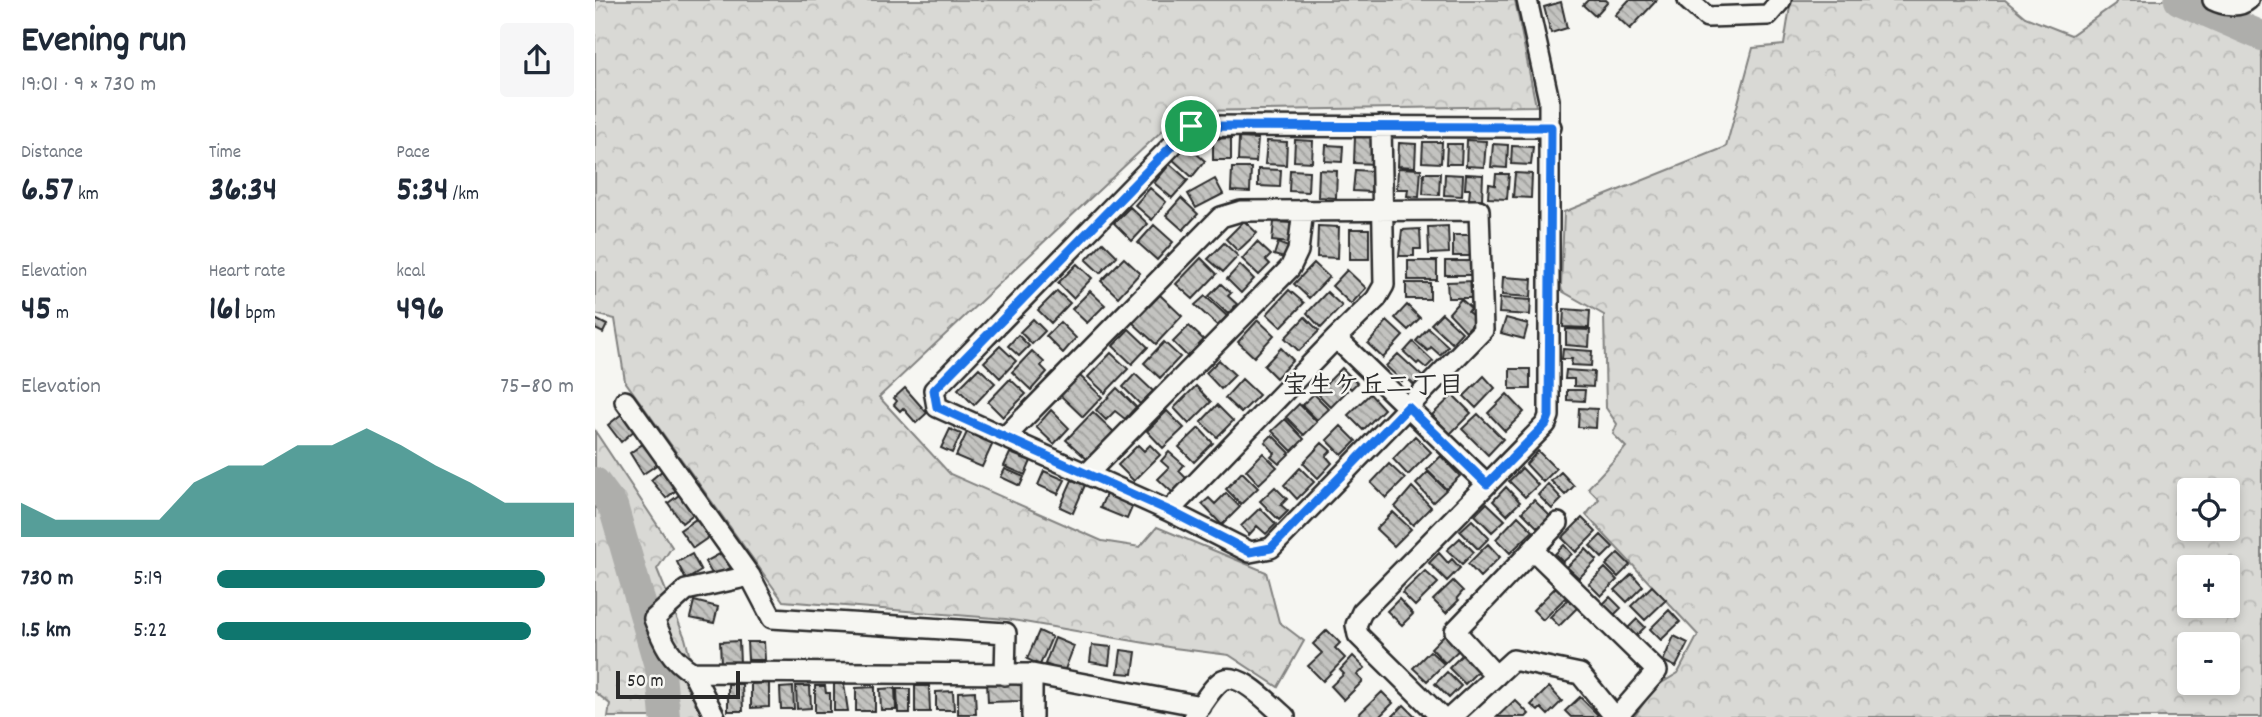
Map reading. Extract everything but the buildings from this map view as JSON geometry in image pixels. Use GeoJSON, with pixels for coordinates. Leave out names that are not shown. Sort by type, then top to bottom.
{"type":"FeatureCollection","features":[{"type":"Feature","properties":{"kind":"street"},"geometry":{"type":"LineString","coordinates":[[1441,717],[1358,635],[1356,625],[1362,612],[1546,424],[1549,416],[1551,127],[1549,100],[1527,0]]}},
{"type":"Feature","properties":{"kind":"street"},"geometry":{"type":"LineString","coordinates":[[1697,4],[1707,17],[1768,15],[1780,0]]}},
{"type":"Feature","properties":{"kind":"street"},"geometry":{"type":"LineString","coordinates":[[2213,0],[2233,5],[2248,0]]}},
{"type":"Feature","properties":{"kind":"street"},"geometry":{"type":"LineString","coordinates":[[1005,437],[1221,217],[1241,211],[1479,210],[1483,330],[1271,548],[1250,552],[1170,511],[937,407],[934,390],[1191,126],[1551,127]]}},
{"type":"Feature","properties":{"kind":"street"},"geometry":{"type":"LineString","coordinates":[[1170,511],[1377,299],[1384,285],[1381,126]]}},
{"type":"Feature","properties":{"kind":"street"},"geometry":{"type":"LineString","coordinates":[[1087,474],[1290,268],[1298,251],[1303,210]]}},
{"type":"Feature","properties":{"kind":"street"},"geometry":{"type":"LineString","coordinates":[[1336,338],[1487,484]]}},
{"type":"Feature","properties":{"kind":"street"},"geometry":{"type":"LineString","coordinates":[[625,401],[750,576],[772,618],[1006,633],[1005,675]]}},
{"type":"Feature","properties":{"kind":"street"},"geometry":{"type":"LineString","coordinates":[[1496,676],[1455,631],[1558,523]]}},
{"type":"Feature","properties":{"kind":"street"},"geometry":{"type":"LineString","coordinates":[[1451,717],[1513,660],[1580,674],[1616,717],[1657,671],[1533,550]]}},
{"type":"Feature","properties":{"kind":"street"},"geometry":{"type":"LineString","coordinates":[[750,576],[686,590],[655,619],[661,636],[677,663],[692,672],[1032,674],[1197,712],[1221,681],[1230,678],[1244,682],[1285,717]]}},
{"type":"Feature","properties":{"kind":"street"},"geometry":{"type":"LineString","coordinates":[[692,672],[715,717]]}},
{"type":"Feature","properties":{"kind":"street"},"geometry":{"type":"LineString","coordinates":[[1032,674],[1032,717]]}},
{"type":"Feature","properties":{"kind":"green space"},"geometry":{"type":"Polygon","coordinates":[[[595,0],[1515,0],[1536,106],[1183,111],[879,397],[950,474],[1102,541],[1140,547],[1157,527],[1266,572],[1279,622],[1304,641],[1278,687],[1229,655],[1006,619],[783,601],[625,381],[615,319],[595,314],[595,0]]]}},
{"type":"Feature","properties":{"kind":"green space"},"geometry":{"type":"Polygon","coordinates":[[[1791,0],[2005,0],[2025,17],[2071,35],[2117,0],[2176,0],[2262,40],[2262,717],[1634,717],[1655,687],[1678,673],[1698,635],[1586,515],[1599,499],[1588,488],[1626,447],[1613,434],[1617,424],[1606,408],[1604,315],[1562,291],[1564,212],[1726,147],[1753,48],[1784,45],[1791,0]]]}},
{"type":"Feature","properties":{"kind":"green space"},"geometry":{"type":"Polygon","coordinates":[[[595,431],[672,547],[657,569],[685,638],[705,717],[608,717],[610,704],[595,692],[595,431]]]}},
{"type":"Feature","properties":{"kind":"waterway"},"geometry":{"type":"LineString","coordinates":[[2179,0],[2262,36]]}},
{"type":"Feature","properties":{"kind":"waterway"},"geometry":{"type":"LineString","coordinates":[[595,482],[613,506],[661,673],[665,717]]}},
{"type":"Feature","properties":{"kind":"district","name":"宝生ケ丘二丁目"},"geometry":{"type":"Point","coordinates":[1373,384]}},
{"type":"Feature","properties":{"kind":"route"},"geometry":{"type":"LineString","coordinates":[[1191,126],[1551,127],[1549,416],[1546,424],[1487,484],[1408,407],[1271,548],[1250,552],[1170,511],[937,407],[934,390],[1191,126]]}}]}
